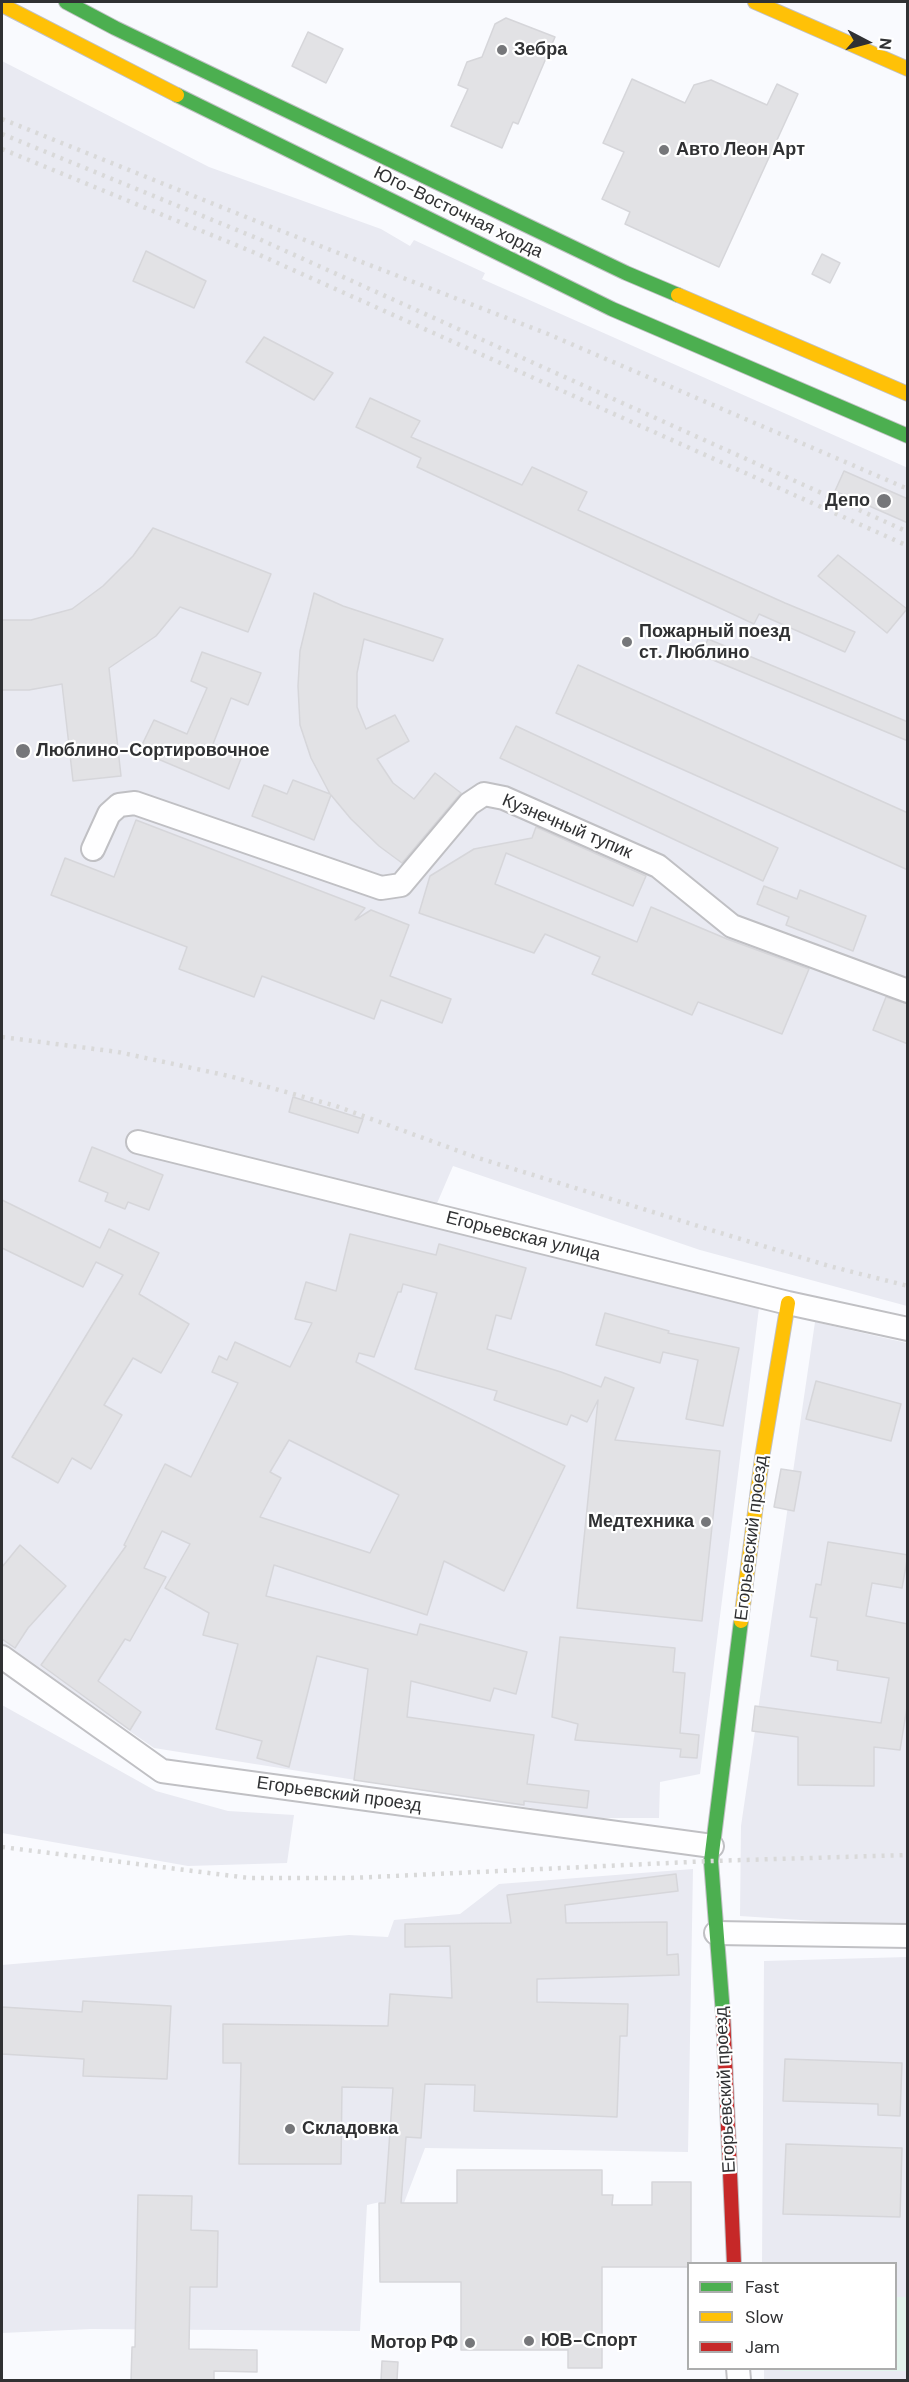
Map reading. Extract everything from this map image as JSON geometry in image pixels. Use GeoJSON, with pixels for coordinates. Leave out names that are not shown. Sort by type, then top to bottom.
{"type":"FeatureCollection","features":[{"type":"Feature","properties":{"kind":"main road","name":"Юго-Восточная хорда"},"geometry":{"type":"LineString","coordinates":[[66,2],[115,28],[626,273],[908,394]]}},
{"type":"Feature","properties":{"kind":"main road"},"geometry":{"type":"LineString","coordinates":[[755,2],[908,69]]}},
{"type":"Feature","properties":{"kind":"main road","name":"Юго-Восточная хорда"},"geometry":{"type":"LineString","coordinates":[[2,5],[96,55],[612,309],[908,436]]}},
{"type":"Feature","properties":{"kind":"main road","name":"Егорьевский проезд"},"geometry":{"type":"LineString","coordinates":[[734,2262],[723,2005],[711,1861],[762,1458],[788,1303]]}},
{"type":"Feature","properties":{"kind":"street","name":"Кузнечный тупик"},"geometry":{"type":"LineString","coordinates":[[93,849],[109,814],[119,805],[135,803],[381,888],[401,885],[469,804],[484,794],[504,798],[658,866],[732,926],[908,991]]}},
{"type":"Feature","properties":{"kind":"street","name":"Егорьевская улица"},"geometry":{"type":"LineString","coordinates":[[138,1142],[788,1303],[908,1329]]}},
{"type":"Feature","properties":{"kind":"street","name":"Егорьевский проезд"},"geometry":{"type":"LineString","coordinates":[[2,1657],[162,1771],[712,1846]]}},
{"type":"Feature","properties":{"kind":"street"},"geometry":{"type":"LineString","coordinates":[[716,1933],[908,1936]]}},
{"type":"Feature","properties":{"kind":"shaded area"},"geometry":{"type":"Polygon","coordinates":[[[2,61],[209,167],[381,229],[410,246],[414,240],[485,273],[482,279],[908,468],[907,1306],[700,1250],[453,1166],[429,1222],[759,1308],[700,1774],[660,1782],[659,1818],[595,1818],[154,1748],[2,1643],[2,61]]]}},
{"type":"Feature","properties":{"kind":"shaded area"},"geometry":{"type":"Polygon","coordinates":[[[815,1322],[907,1343],[907,1927],[740,1916],[741,1826],[815,1322]]]}},
{"type":"Feature","properties":{"kind":"shaded area"},"geometry":{"type":"Polygon","coordinates":[[[2,1705],[156,1791],[228,1811],[294,1815],[287,1863],[188,1866],[2,1833],[2,1705]]]}},
{"type":"Feature","properties":{"kind":"shaded area"},"geometry":{"type":"Polygon","coordinates":[[[693,1869],[688,2152],[425,2148],[404,2203],[380,2202],[367,2205],[360,2331],[91,2329],[2,2333],[2,1965],[349,1935],[388,1937],[394,1920],[460,1914],[499,1884],[693,1869]]]}},
{"type":"Feature","properties":{"kind":"shaded area"},"geometry":{"type":"Polygon","coordinates":[[[907,1957],[907,2380],[764,2380],[764,2370],[897,2370],[897,2262],[762,2262],[764,1961],[907,1957]]]}},
{"type":"Feature","properties":{"kind":"shaded area"},"geometry":{"type":"Polygon","coordinates":[[[897,2297],[907,2297],[907,2371],[782,2370],[897,2370],[897,2297]]]}},
{"type":"Feature","properties":{"kind":"building"},"geometry":{"type":"Polygon","coordinates":[[[506,18],[555,37],[518,124],[513,122],[502,148],[451,126],[468,89],[458,85],[467,62],[482,57],[495,24],[506,18]]]}},
{"type":"Feature","properties":{"kind":"building"},"geometry":{"type":"Polygon","coordinates":[[[308,32],[343,49],[326,83],[292,66],[308,32]]]}},
{"type":"Feature","properties":{"kind":"building"},"geometry":{"type":"Polygon","coordinates":[[[632,79],[685,103],[694,85],[711,80],[767,105],[777,84],[798,94],[719,267],[625,224],[630,212],[602,199],[624,152],[603,143],[632,79]]]}},
{"type":"Feature","properties":{"kind":"building"},"geometry":{"type":"Polygon","coordinates":[[[146,251],[206,281],[194,308],[133,281],[146,251]]]}},
{"type":"Feature","properties":{"kind":"building"},"geometry":{"type":"Polygon","coordinates":[[[822,254],[840,263],[830,283],[812,274],[822,254]]]}},
{"type":"Feature","properties":{"kind":"building"},"geometry":{"type":"Polygon","coordinates":[[[264,337],[333,373],[314,400],[246,362],[264,337]]]}},
{"type":"Feature","properties":{"kind":"building"},"geometry":{"type":"Polygon","coordinates":[[[370,398],[420,421],[411,437],[522,485],[532,467],[587,492],[578,510],[855,632],[845,652],[759,614],[754,624],[417,467],[421,458],[356,427],[370,398]]]}},
{"type":"Feature","properties":{"kind":"building"},"geometry":{"type":"Polygon","coordinates":[[[844,471],[908,499],[908,523],[835,491],[844,471]]]}},
{"type":"Feature","properties":{"kind":"building"},"geometry":{"type":"Polygon","coordinates":[[[153,528],[271,574],[248,632],[180,607],[156,636],[109,668],[121,776],[73,781],[62,684],[29,690],[2,690],[2,620],[31,620],[72,609],[103,586],[133,556],[153,528]]]}},
{"type":"Feature","properties":{"kind":"building"},"geometry":{"type":"Polygon","coordinates":[[[838,555],[907,609],[887,633],[818,576],[838,555]]]}},
{"type":"Feature","properties":{"kind":"building"},"geometry":{"type":"Polygon","coordinates":[[[314,593],[343,606],[443,639],[433,661],[364,639],[357,673],[357,707],[366,729],[395,715],[409,741],[377,759],[393,783],[414,799],[435,773],[461,793],[402,863],[379,846],[351,819],[331,795],[314,840],[252,816],[264,785],[287,794],[293,780],[330,794],[311,758],[300,725],[298,686],[300,651],[314,593]]]}},
{"type":"Feature","properties":{"kind":"building"},"geometry":{"type":"Polygon","coordinates":[[[708,639],[908,722],[908,741],[701,655],[708,639]]]}},
{"type":"Feature","properties":{"kind":"building"},"geometry":{"type":"Polygon","coordinates":[[[202,652],[261,673],[248,705],[231,698],[213,744],[242,756],[229,789],[139,751],[154,720],[187,734],[207,688],[191,681],[202,652]]]}},
{"type":"Feature","properties":{"kind":"building"},"geometry":{"type":"Polygon","coordinates":[[[578,665],[908,813],[908,870],[556,713],[578,665]]]}},
{"type":"Feature","properties":{"kind":"building"},"geometry":{"type":"Polygon","coordinates":[[[516,726],[778,848],[763,881],[500,758],[516,726]]]}},
{"type":"Feature","properties":{"kind":"building"},"geometry":{"type":"Polygon","coordinates":[[[136,820],[365,908],[355,920],[371,910],[409,925],[390,976],[451,999],[442,1023],[381,1000],[374,1019],[262,976],[254,997],[179,969],[187,947],[51,895],[65,858],[114,877],[136,820]]]}},
{"type":"Feature","properties":{"kind":"building"},"geometry":{"type":"Polygon","coordinates":[[[536,827],[646,876],[633,906],[506,853],[495,884],[637,942],[651,907],[727,939],[809,969],[782,1034],[698,1002],[692,1015],[592,974],[600,957],[545,934],[534,953],[419,913],[430,876],[474,849],[532,838],[536,827]]]}},
{"type":"Feature","properties":{"kind":"building"},"geometry":{"type":"Polygon","coordinates":[[[764,886],[797,899],[800,890],[866,916],[853,951],[786,925],[789,917],[757,904],[764,886]]]}},
{"type":"Feature","properties":{"kind":"building"},"geometry":{"type":"Polygon","coordinates":[[[886,997],[908,1004],[908,1044],[873,1030],[886,997]]]}},
{"type":"Feature","properties":{"kind":"building"},"geometry":{"type":"Polygon","coordinates":[[[293,1097],[363,1119],[358,1133],[289,1112],[293,1097]]]}},
{"type":"Feature","properties":{"kind":"building"},"geometry":{"type":"Polygon","coordinates":[[[92,1147],[163,1175],[149,1210],[128,1202],[125,1209],[105,1201],[108,1193],[79,1181],[92,1147]]]}},
{"type":"Feature","properties":{"kind":"building"},"geometry":{"type":"Polygon","coordinates":[[[2,1200],[100,1248],[109,1229],[159,1253],[139,1294],[189,1324],[161,1373],[133,1358],[104,1405],[122,1415],[91,1469],[72,1458],[58,1483],[12,1457],[123,1275],[96,1262],[83,1287],[2,1248],[2,1200]]]}},
{"type":"Feature","properties":{"kind":"building"},"geometry":{"type":"Polygon","coordinates":[[[350,1234],[436,1255],[439,1244],[526,1268],[511,1319],[496,1315],[487,1349],[601,1387],[605,1377],[634,1388],[615,1440],[720,1451],[702,1621],[577,1608],[598,1400],[587,1422],[571,1415],[567,1425],[494,1400],[497,1391],[415,1369],[437,1293],[403,1284],[374,1357],[359,1353],[356,1362],[565,1466],[504,1591],[444,1561],[427,1615],[274,1565],[266,1596],[417,1635],[420,1624],[527,1652],[516,1694],[494,1688],[490,1701],[411,1681],[407,1717],[534,1735],[527,1784],[589,1791],[587,1808],[524,1801],[524,1805],[354,1780],[368,1669],[317,1656],[289,1767],[257,1758],[262,1741],[216,1729],[238,1644],[203,1635],[209,1613],[165,1588],[190,1544],[162,1531],[144,1568],[166,1577],[130,1641],[125,1639],[98,1681],[141,1712],[130,1730],[41,1665],[126,1546],[124,1545],[165,1464],[191,1477],[238,1383],[212,1372],[219,1356],[227,1360],[235,1342],[290,1367],[312,1323],[295,1319],[306,1282],[336,1291],[350,1234]],[[289,1440],[270,1472],[281,1478],[260,1517],[370,1553],[399,1495],[289,1440]]]}},
{"type":"Feature","properties":{"kind":"building"},"geometry":{"type":"Polygon","coordinates":[[[605,1313],[669,1331],[668,1333],[739,1348],[723,1426],[686,1419],[698,1360],[663,1352],[660,1363],[596,1345],[605,1313]]]}},
{"type":"Feature","properties":{"kind":"building"},"geometry":{"type":"Polygon","coordinates":[[[816,1381],[901,1404],[891,1441],[806,1419],[816,1381]]]}},
{"type":"Feature","properties":{"kind":"building"},"geometry":{"type":"Polygon","coordinates":[[[781,1469],[801,1472],[794,1511],[774,1507],[781,1469]]]}},
{"type":"Feature","properties":{"kind":"building"},"geometry":{"type":"Polygon","coordinates":[[[828,1542],[908,1555],[902,1588],[872,1583],[866,1616],[908,1624],[908,1701],[900,1750],[874,1747],[874,1786],[798,1785],[798,1737],[752,1731],[755,1706],[881,1723],[889,1678],[837,1670],[838,1661],[811,1656],[817,1618],[810,1617],[816,1584],[821,1585],[828,1542]]]}},
{"type":"Feature","properties":{"kind":"building"},"geometry":{"type":"Polygon","coordinates":[[[20,1545],[66,1586],[28,1628],[15,1648],[2,1639],[2,1567],[20,1545]]]}},
{"type":"Feature","properties":{"kind":"building"},"geometry":{"type":"Polygon","coordinates":[[[560,1637],[675,1648],[673,1672],[685,1673],[680,1733],[699,1735],[697,1758],[680,1757],[681,1749],[575,1740],[578,1724],[552,1717],[560,1637]]]}},
{"type":"Feature","properties":{"kind":"building"},"geometry":{"type":"Polygon","coordinates":[[[676,1874],[678,1891],[565,1905],[566,1923],[667,1922],[667,1955],[678,1954],[679,1975],[537,1979],[537,2002],[628,2004],[627,2036],[620,2036],[617,2117],[474,2111],[475,2085],[425,2084],[421,2138],[406,2137],[401,2203],[457,2203],[457,2170],[602,2170],[602,2195],[613,2195],[612,2205],[652,2205],[652,2182],[691,2182],[691,2262],[687,2262],[687,2267],[602,2267],[602,2368],[568,2368],[568,2350],[461,2350],[461,2282],[380,2282],[379,2203],[385,2203],[393,2088],[342,2087],[341,2164],[239,2164],[241,2063],[223,2063],[223,2024],[388,2026],[390,1994],[452,1998],[450,1946],[405,1947],[405,1924],[511,1923],[507,1895],[676,1874]]]}},
{"type":"Feature","properties":{"kind":"building"},"geometry":{"type":"Polygon","coordinates":[[[83,2001],[171,2006],[167,2079],[83,2076],[84,2059],[2,2054],[2,2007],[82,2012],[83,2001]]]}},
{"type":"Feature","properties":{"kind":"building"},"geometry":{"type":"Polygon","coordinates":[[[785,2059],[902,2063],[900,2116],[878,2115],[878,2104],[783,2101],[785,2059]]]}},
{"type":"Feature","properties":{"kind":"building"},"geometry":{"type":"Polygon","coordinates":[[[786,2144],[902,2148],[900,2217],[783,2214],[786,2144]]]}},
{"type":"Feature","properties":{"kind":"building"},"geometry":{"type":"Polygon","coordinates":[[[138,2195],[192,2196],[191,2230],[218,2231],[217,2287],[190,2287],[189,2349],[257,2350],[257,2372],[214,2371],[214,2380],[131,2380],[132,2347],[135,2347],[138,2195]]]}},
{"type":"Feature","properties":{"kind":"building"},"geometry":{"type":"Polygon","coordinates":[[[382,2361],[398,2362],[397,2380],[381,2380],[382,2361]]]}},
{"type":"Feature","properties":{"kind":"railway"},"geometry":{"type":"LineString","coordinates":[[2,119],[266,225],[548,334],[908,489]]}},
{"type":"Feature","properties":{"kind":"railway"},"geometry":{"type":"LineString","coordinates":[[2,134],[259,239],[908,532]]}},
{"type":"Feature","properties":{"kind":"railway"},"geometry":{"type":"LineString","coordinates":[[2,149],[253,252],[908,546]]}},
{"type":"Feature","properties":{"kind":"railway"},"geometry":{"type":"LineString","coordinates":[[2,1037],[118,1052],[229,1076],[336,1106],[475,1157],[829,1266],[908,1286]]}},
{"type":"Feature","properties":{"kind":"railway"},"geometry":{"type":"LineString","coordinates":[[2,1847],[249,1878],[351,1878],[711,1861],[908,1855]]}},
{"type":"Feature","properties":{"kind":"traffic: fast"},"geometry":{"type":"LineString","coordinates":[[66,2],[115,28],[626,273],[678,295]]}},
{"type":"Feature","properties":{"kind":"traffic: fast"},"geometry":{"type":"LineString","coordinates":[[177,95],[612,309],[908,436]]}},
{"type":"Feature","properties":{"kind":"traffic: fast"},"geometry":{"type":"LineString","coordinates":[[723,2014],[711,1861],[741,1621]]}},
{"type":"Feature","properties":{"kind":"traffic: slow"},"geometry":{"type":"LineString","coordinates":[[755,2],[908,69]]}},
{"type":"Feature","properties":{"kind":"traffic: slow"},"geometry":{"type":"LineString","coordinates":[[2,5],[177,95]]}},
{"type":"Feature","properties":{"kind":"traffic: slow"},"geometry":{"type":"LineString","coordinates":[[678,295],[908,394]]}},
{"type":"Feature","properties":{"kind":"traffic: slow"},"geometry":{"type":"LineString","coordinates":[[741,1621],[762,1458],[788,1303]]}},
{"type":"Feature","properties":{"kind":"traffic: jam"},"geometry":{"type":"LineString","coordinates":[[723,2014],[734,2262]]}},
{"type":"Feature","properties":{"kind":"place","name":"Зебра"},"geometry":{"type":"Point","coordinates":[502,50]}},
{"type":"Feature","properties":{"kind":"place","name":"Авто Леон Арт"},"geometry":{"type":"Point","coordinates":[664,150]}},
{"type":"Feature","properties":{"kind":"place","name":"Депо"},"geometry":{"type":"Point","coordinates":[884,501]}},
{"type":"Feature","properties":{"kind":"place","name":"Пожарный поезд ст. Люблино"},"geometry":{"type":"Point","coordinates":[627,642]}},
{"type":"Feature","properties":{"kind":"place","name":"Люблино-Сортировочное"},"geometry":{"type":"Point","coordinates":[23,751]}},
{"type":"Feature","properties":{"kind":"place","name":"Медтехника"},"geometry":{"type":"Point","coordinates":[706,1522]}},
{"type":"Feature","properties":{"kind":"place","name":"Складовка"},"geometry":{"type":"Point","coordinates":[290,2129]}},
{"type":"Feature","properties":{"kind":"place","name":"ЮВ-Спорт"},"geometry":{"type":"Point","coordinates":[529,2341]}},
{"type":"Feature","properties":{"kind":"place","name":"Мотор РФ"},"geometry":{"type":"Point","coordinates":[470,2343]}}]}
